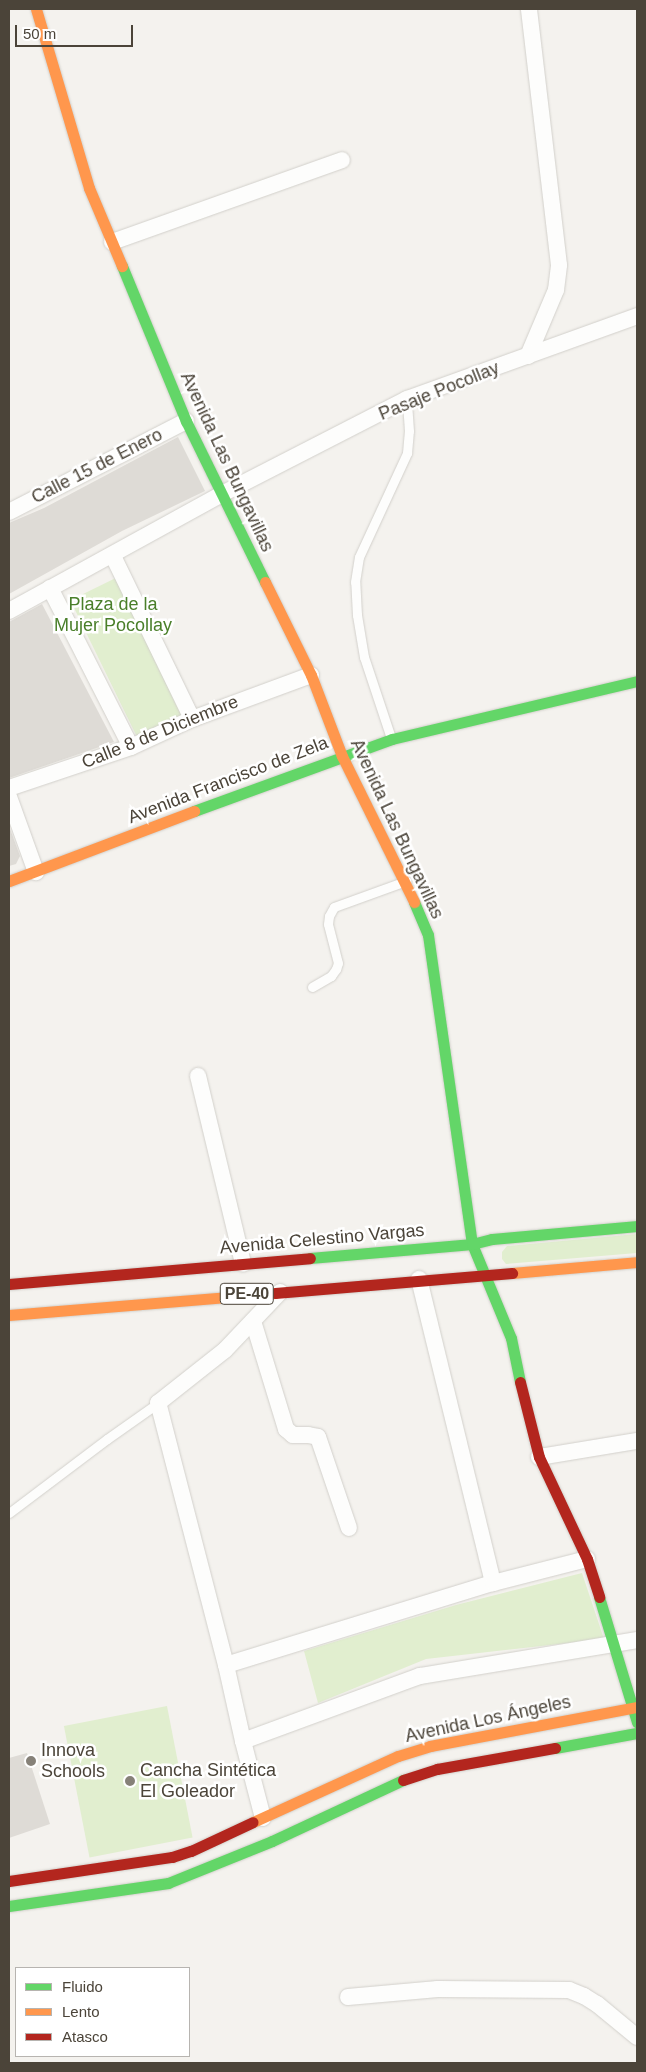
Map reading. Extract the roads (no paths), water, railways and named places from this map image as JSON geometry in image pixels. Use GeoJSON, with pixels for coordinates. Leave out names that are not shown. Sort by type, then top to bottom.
{"type":"FeatureCollection","features":[{"type":"Feature","properties":{"kind":"main road","name":"Avenida Las Bungavillas"},"geometry":{"type":"LineString","coordinates":[[36,9],[52,69],[89,188],[186,421],[311,675],[342,756],[406,881],[428,935],[472,1244],[486,1273],[511,1338],[524,1404],[539,1457],[587,1559],[635,1707],[637,1722]]}},
{"type":"Feature","properties":{"kind":"main road","name":"Avenida Francisco de Zela"},"geometry":{"type":"LineString","coordinates":[[9,881],[342,756],[392,740],[637,681]]}},
{"type":"Feature","properties":{"kind":"main road","name":"Avenida Celestino Vargas"},"geometry":{"type":"LineString","coordinates":[[9,1284],[472,1244],[492,1239],[637,1226]]}},
{"type":"Feature","properties":{"kind":"main road"},"geometry":{"type":"LineString","coordinates":[[315,1257],[319,1280]]}},
{"type":"Feature","properties":{"kind":"main road","name":"PE-40"},"geometry":{"type":"LineString","coordinates":[[9,1315],[281,1291],[319,1280],[419,1279],[637,1262]]}},
{"type":"Feature","properties":{"kind":"main road","name":"Avenida Los Ángeles"},"geometry":{"type":"LineString","coordinates":[[9,1881],[172,1857],[204,1845],[359,1772],[398,1756],[430,1746],[635,1707]]}},
{"type":"Feature","properties":{"kind":"main road"},"geometry":{"type":"LineString","coordinates":[[9,1906],[168,1883],[213,1866],[403,1780],[438,1769],[637,1733]]}},
{"type":"Feature","properties":{"kind":"main road"},"geometry":{"type":"LineString","coordinates":[[204,1845],[213,1866]]}},
{"type":"Feature","properties":{"kind":"street"},"geometry":{"type":"LineString","coordinates":[[528,356],[556,290],[560,265],[529,9]]}},
{"type":"Feature","properties":{"kind":"street"},"geometry":{"type":"LineString","coordinates":[[112,242],[342,160]]}},
{"type":"Feature","properties":{"kind":"street","name":"Pasaje Pocollay"},"geometry":{"type":"LineString","coordinates":[[9,611],[113,556],[222,494],[407,399],[637,316]]}},
{"type":"Feature","properties":{"kind":"street","name":"Calle 15 de Enero"},"geometry":{"type":"LineString","coordinates":[[9,512],[186,421]]}},
{"type":"Feature","properties":{"kind":"street"},"geometry":{"type":"LineString","coordinates":[[113,556],[192,719]]}},
{"type":"Feature","properties":{"kind":"street"},"geometry":{"type":"LineString","coordinates":[[50,588],[131,747]]}},
{"type":"Feature","properties":{"kind":"street","name":"Calle 8 de Diciembre"},"geometry":{"type":"LineString","coordinates":[[9,788],[131,747],[192,719],[311,675]]}},
{"type":"Feature","properties":{"kind":"street"},"geometry":{"type":"LineString","coordinates":[[9,796],[36,872]]}},
{"type":"Feature","properties":{"kind":"street"},"geometry":{"type":"LineString","coordinates":[[198,1076],[243,1264]]}},
{"type":"Feature","properties":{"kind":"street"},"geometry":{"type":"LineString","coordinates":[[419,1279],[493,1583]]}},
{"type":"Feature","properties":{"kind":"street"},"geometry":{"type":"LineString","coordinates":[[263,1818],[226,1665],[158,1403],[225,1350],[281,1291]]}},
{"type":"Feature","properties":{"kind":"street"},"geometry":{"type":"LineString","coordinates":[[253,1322],[286,1429],[293,1435],[318,1437],[349,1528]]}},
{"type":"Feature","properties":{"kind":"street"},"geometry":{"type":"LineString","coordinates":[[539,1457],[637,1441]]}},
{"type":"Feature","properties":{"kind":"street"},"geometry":{"type":"LineString","coordinates":[[226,1665],[493,1583],[587,1559]]}},
{"type":"Feature","properties":{"kind":"street"},"geometry":{"type":"LineString","coordinates":[[243,1741],[420,1676],[637,1640]]}},
{"type":"Feature","properties":{"kind":"street"},"geometry":{"type":"LineString","coordinates":[[348,1997],[438,1989],[569,1990],[597,2004],[637,2037]]}},
{"type":"Feature","properties":{"kind":"lane"},"geometry":{"type":"LineString","coordinates":[[392,740],[364,657],[357,615],[355,582],[362,550],[406,453],[409,431],[407,399]]}},
{"type":"Feature","properties":{"kind":"lane"},"geometry":{"type":"LineString","coordinates":[[312,987],[331,976],[338,963],[328,924],[329,916],[334,907],[406,881]]}},
{"type":"Feature","properties":{"kind":"lane"},"geometry":{"type":"LineString","coordinates":[[9,1513],[158,1403]]}},
{"type":"Feature","properties":{"kind":"place","name":"Innova Schools"},"geometry":{"type":"Point","coordinates":[31,1761]}},
{"type":"Feature","properties":{"kind":"place","name":"Cancha Sintética El Goleador"},"geometry":{"type":"Point","coordinates":[130,1781]}},
{"type":"Feature","properties":{"kind":"park label","name":"Plaza de la Mujer Pocollay"},"geometry":{"type":"Point","coordinates":[113,615]}}]}
